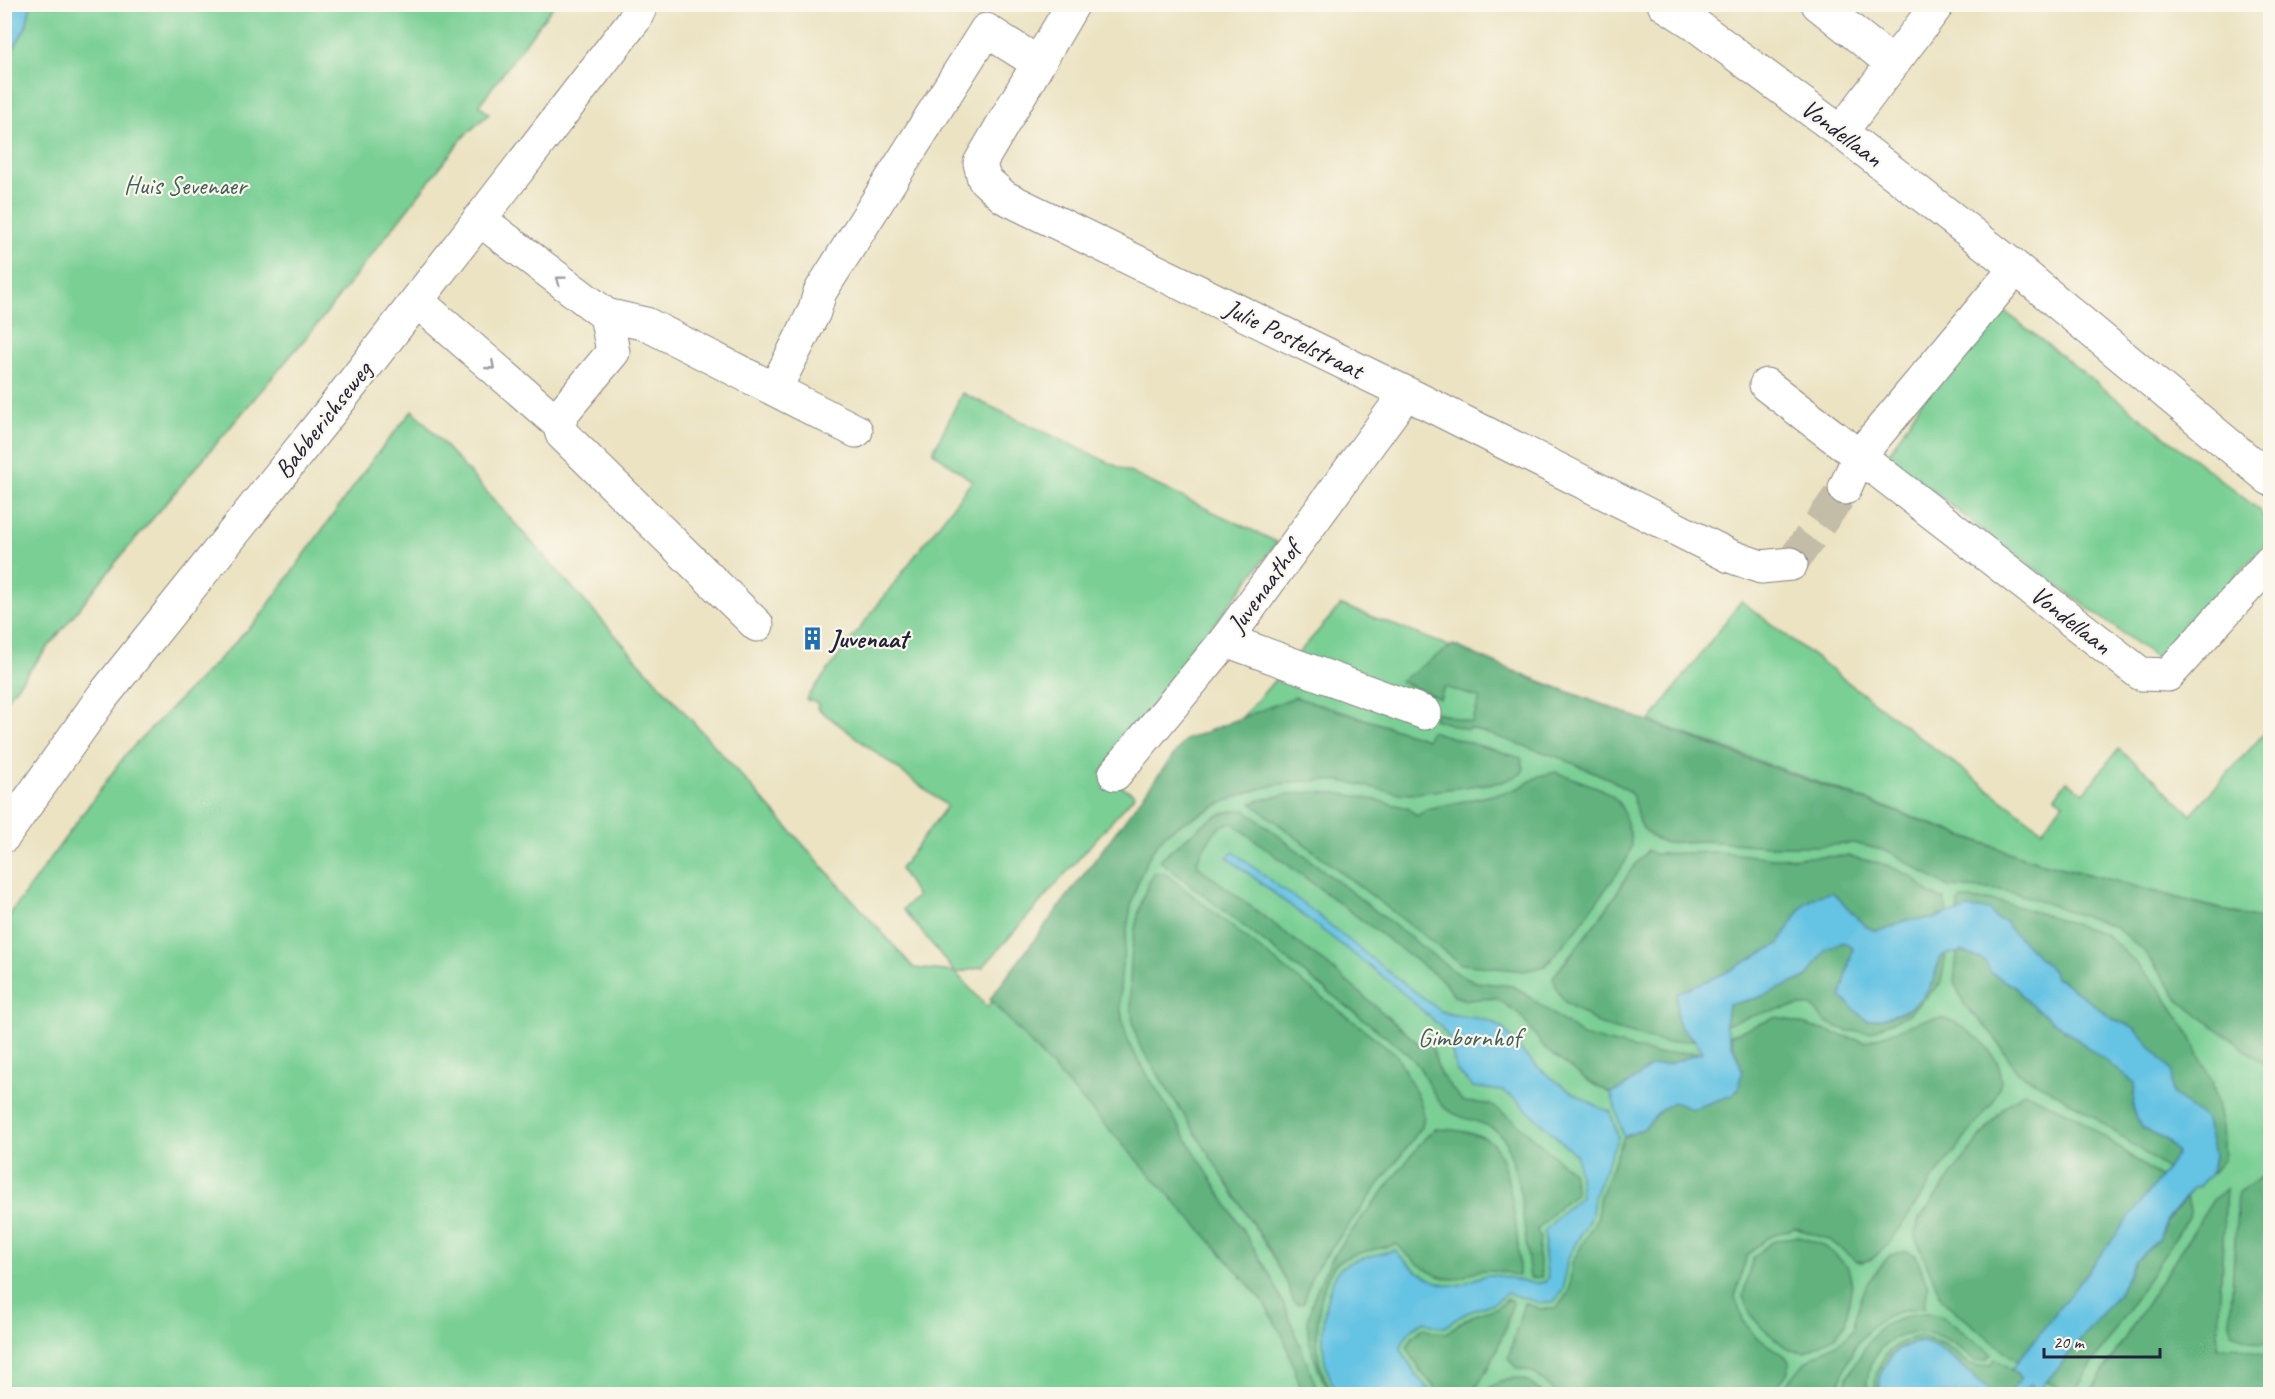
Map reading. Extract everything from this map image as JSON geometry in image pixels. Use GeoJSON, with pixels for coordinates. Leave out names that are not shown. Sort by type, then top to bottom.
{"type":"FeatureCollection","features":[{"type":"Feature","properties":{"kind":"street","name":"Babberichseweg"},"geometry":{"type":"LineString","coordinates":[[4,836],[103,696],[417,301],[627,29],[642,4]]}},
{"type":"Feature","properties":{"kind":"street","name":"Julie Postelstraat"},"geometry":{"type":"LineString","coordinates":[[1072,4],[980,163],[984,179],[1004,197],[1406,393],[1730,556],[1761,567],[1791,564]]}},
{"type":"Feature","properties":{"kind":"street","name":"Vondellaan"},"geometry":{"type":"LineString","coordinates":[[1664,4],[1841,132],[2016,268],[2271,479]]}},
{"type":"Feature","properties":{"kind":"street"},"geometry":{"type":"LineString","coordinates":[[1818,4],[1892,63]]}},
{"type":"Feature","properties":{"kind":"street"},"geometry":{"type":"LineString","coordinates":[[1841,132],[1938,4]]}},
{"type":"Feature","properties":{"kind":"street"},"geometry":{"type":"LineString","coordinates":[[775,389],[813,312],[820,292],[986,30],[1038,63]]}},
{"type":"Feature","properties":{"kind":"street"},"geometry":{"type":"LineString","coordinates":[[479,219],[606,315],[646,324],[856,431]]}},
{"type":"Feature","properties":{"kind":"street"},"geometry":{"type":"LineString","coordinates":[[1845,488],[1859,456],[2016,268]]}},
{"type":"Feature","properties":{"kind":"street"},"geometry":{"type":"LineString","coordinates":[[417,301],[559,424],[562,434],[757,625]]}},
{"type":"Feature","properties":{"kind":"street"},"geometry":{"type":"LineString","coordinates":[[559,424],[563,412],[613,352],[606,315]]}},
{"type":"Feature","properties":{"kind":"street","name":"Vondellaan"},"geometry":{"type":"LineString","coordinates":[[1766,385],[2142,674],[2168,675],[2271,562]]}},
{"type":"Feature","properties":{"kind":"street","name":"Juvenaathof"},"geometry":{"type":"LineString","coordinates":[[1116,774],[1226,640],[1406,393]]}},
{"type":"Feature","properties":{"kind":"street"},"geometry":{"type":"LineString","coordinates":[[1226,640],[1425,713]]}},
{"type":"Feature","properties":{"kind":"green space","name":"Huis Sevenaer"},"geometry":{"type":"Polygon","coordinates":[[[5,5],[554,5],[479,105],[489,114],[465,135],[320,321],[116,562],[5,701],[5,5]]]}},
{"type":"Feature","properties":{"kind":"green space"},"geometry":{"type":"Polygon","coordinates":[[[2003,310],[2258,509],[2270,527],[2270,540],[2158,659],[1983,531],[1888,455],[1938,375],[2003,310]]]}},
{"type":"Feature","properties":{"kind":"green space","name":"Gimbornhof"},"geometry":{"type":"Polygon","coordinates":[[[962,393],[1277,542],[1101,773],[1135,795],[983,967],[956,973],[987,1007],[1341,605],[2270,959],[2270,1394],[5,1394],[5,921],[126,754],[259,618],[376,455],[413,410],[914,968],[955,972],[903,909],[917,896],[900,869],[947,806],[817,708],[819,705],[806,699],[972,481],[933,452],[962,393]]]}},
{"type":"Feature","properties":{"kind":"green space"},"geometry":{"type":"Polygon","coordinates":[[[1741,601],[2042,830],[2063,803],[2055,797],[2067,781],[2084,793],[2118,749],[2145,770],[2191,814],[2270,727],[2270,922],[2022,857],[1650,721],[1741,601]]]}},
{"type":"Feature","properties":{"kind":"green space"},"geometry":{"type":"Polygon","coordinates":[[[1453,645],[1525,676],[2022,857],[2270,922],[2270,1068],[2180,1001],[2145,952],[2115,927],[2016,893],[1948,887],[1890,852],[1853,843],[1820,846],[1768,846],[1704,841],[1666,843],[1652,837],[1639,823],[1633,797],[1629,791],[1610,779],[1558,757],[1470,728],[1467,730],[1434,719],[1436,712],[1472,723],[1480,698],[1444,687],[1440,699],[1400,681],[1453,645]]]}},
{"type":"Feature","properties":{"kind":"green space"},"geometry":{"type":"Polygon","coordinates":[[[1295,697],[1427,739],[1430,731],[1521,758],[1524,769],[1521,774],[1502,782],[1410,794],[1348,782],[1319,780],[1282,784],[1246,793],[1170,831],[1151,853],[1135,890],[1129,916],[1120,990],[1122,1020],[1126,1035],[1132,1050],[1271,1276],[1319,1394],[1303,1394],[1283,1336],[1262,1300],[990,999],[1185,740],[1295,697]]]}},
{"type":"Feature","properties":{"kind":"green space"},"geometry":{"type":"Polygon","coordinates":[[[1556,772],[1599,788],[1615,798],[1622,808],[1630,832],[1631,848],[1626,861],[1577,929],[1545,966],[1524,971],[1461,964],[1251,803],[1293,794],[1330,793],[1367,798],[1408,808],[1417,816],[1427,809],[1519,788],[1539,776],[1556,772]]]}},
{"type":"Feature","properties":{"kind":"green space"},"geometry":{"type":"Polygon","coordinates":[[[1245,810],[1455,972],[1476,982],[1512,986],[1520,990],[1583,1036],[1657,1054],[1703,1052],[1669,1064],[1652,1066],[1621,1089],[1611,1093],[1593,1084],[1547,1051],[1519,1014],[1496,998],[1466,1000],[1455,996],[1442,980],[1232,823],[1215,831],[1197,860],[1199,867],[1330,967],[1419,1044],[1431,1044],[1440,1074],[1463,1102],[1489,1104],[1512,1119],[1572,1172],[1576,1194],[1561,1204],[1537,1230],[1540,1237],[1538,1257],[1542,1277],[1530,1278],[1520,1189],[1507,1143],[1500,1134],[1485,1124],[1452,1113],[1444,1107],[1420,1068],[1406,1053],[1159,860],[1209,820],[1226,812],[1245,810]]]}},
{"type":"Feature","properties":{"kind":"green space"},"geometry":{"type":"Polygon","coordinates":[[[1648,850],[1654,854],[1718,852],[1773,858],[1848,856],[1887,865],[1913,877],[1931,895],[1944,899],[1947,913],[1934,919],[1906,920],[1890,928],[1876,931],[1867,927],[1832,892],[1803,905],[1779,944],[1723,974],[1677,993],[1678,1020],[1683,1029],[1695,1040],[1666,1043],[1601,1025],[1565,1002],[1557,990],[1553,977],[1605,911],[1633,867],[1648,850]]]}},
{"type":"Feature","properties":{"kind":"green space"},"geometry":{"type":"Polygon","coordinates":[[[1154,873],[1164,873],[1396,1054],[1420,1100],[1424,1115],[1422,1127],[1318,1266],[1310,1280],[1304,1303],[1298,1304],[1293,1301],[1288,1285],[1270,1251],[1140,1046],[1131,1007],[1131,958],[1139,911],[1154,873]]]}},
{"type":"Feature","properties":{"kind":"green space"},"geometry":{"type":"Polygon","coordinates":[[[1960,899],[2006,903],[2107,935],[2159,988],[2186,1029],[2212,1081],[2222,1126],[2224,1159],[2211,1174],[2214,1155],[2205,1120],[2172,1094],[2171,1082],[2135,1028],[2113,1019],[2061,980],[2056,979],[2006,922],[1996,919],[1989,910],[1958,913],[1960,899]]]}},
{"type":"Feature","properties":{"kind":"green space"},"geometry":{"type":"Polygon","coordinates":[[[1843,942],[1934,979],[1940,958],[1946,954],[1941,983],[1909,1014],[1871,1032],[1847,1031],[1825,1022],[1812,1006],[1779,1009],[1725,1025],[1728,1005],[1757,998],[1807,977],[1826,949],[1843,942]]]}},
{"type":"Feature","properties":{"kind":"green space"},"geometry":{"type":"Polygon","coordinates":[[[1962,951],[1985,961],[1992,973],[2015,987],[2029,1003],[2135,1083],[2133,1108],[2141,1128],[2166,1140],[2177,1153],[2167,1169],[2081,1108],[2018,1072],[1992,1034],[1965,1006],[1954,982],[1957,954],[1962,951]]]}},
{"type":"Feature","properties":{"kind":"green space"},"geometry":{"type":"Polygon","coordinates":[[[1777,1017],[1865,1042],[1924,1020],[1941,1018],[1955,1022],[1983,1042],[1998,1063],[2001,1081],[1994,1101],[1931,1182],[1890,1243],[1872,1259],[1856,1261],[1830,1240],[1795,1228],[1767,1238],[1747,1255],[1735,1297],[1743,1320],[1755,1336],[1787,1358],[1790,1364],[1787,1374],[1770,1394],[1557,1394],[1535,1373],[1517,1368],[1508,1359],[1524,1303],[1541,1309],[1556,1309],[1569,1292],[1572,1263],[1598,1216],[1599,1199],[1624,1137],[1643,1129],[1660,1111],[1673,1102],[1742,1070],[1730,1035],[1777,1017]]]}},
{"type":"Feature","properties":{"kind":"green space"},"geometry":{"type":"Polygon","coordinates":[[[2024,1092],[2075,1116],[2161,1178],[2018,1362],[1943,1301],[1915,1237],[1919,1219],[1956,1169],[2003,1108],[2024,1092]]]}},
{"type":"Feature","properties":{"kind":"green space"},"geometry":{"type":"Polygon","coordinates":[[[1435,1129],[1482,1137],[1493,1144],[1499,1154],[1505,1169],[1513,1207],[1519,1276],[1485,1270],[1457,1279],[1444,1278],[1421,1266],[1397,1244],[1343,1259],[1328,1277],[1323,1291],[1318,1324],[1320,1365],[1333,1394],[1331,1394],[1315,1359],[1309,1338],[1308,1321],[1318,1286],[1345,1240],[1424,1139],[1435,1129]]]}},
{"type":"Feature","properties":{"kind":"green space"},"geometry":{"type":"Polygon","coordinates":[[[2270,1171],[2269,1345],[2246,1339],[2232,1332],[2230,1321],[2238,1193],[2270,1171]]]}},
{"type":"Feature","properties":{"kind":"green space"},"geometry":{"type":"Polygon","coordinates":[[[2226,1189],[2217,1348],[2236,1347],[2268,1356],[2266,1394],[2089,1394],[2213,1200],[2226,1189]]]}},
{"type":"Feature","properties":{"kind":"green space"},"geometry":{"type":"Polygon","coordinates":[[[2187,1197],[2189,1217],[2077,1387],[2069,1394],[2046,1381],[2120,1291],[2134,1263],[2159,1238],[2167,1220],[2187,1197]]]}},
{"type":"Feature","properties":{"kind":"green space"},"geometry":{"type":"Polygon","coordinates":[[[1797,1236],[1820,1244],[1837,1256],[1848,1268],[1852,1284],[1845,1324],[1835,1337],[1805,1352],[1789,1350],[1762,1328],[1750,1314],[1743,1296],[1753,1258],[1771,1242],[1797,1236]]]}},
{"type":"Feature","properties":{"kind":"green space"},"geometry":{"type":"Polygon","coordinates":[[[1907,1251],[1916,1255],[1928,1287],[1924,1308],[1890,1315],[1865,1334],[1847,1361],[1838,1394],[1779,1394],[1805,1362],[1846,1338],[1854,1328],[1856,1314],[1867,1283],[1890,1255],[1907,1251]]]}},
{"type":"Feature","properties":{"kind":"green space"},"geometry":{"type":"Polygon","coordinates":[[[1507,1299],[1513,1301],[1506,1325],[1497,1349],[1479,1384],[1471,1394],[1441,1394],[1421,1372],[1407,1347],[1412,1338],[1424,1327],[1432,1332],[1447,1333],[1469,1318],[1496,1308],[1507,1299]]]}},
{"type":"Feature","properties":{"kind":"green space"},"geometry":{"type":"Polygon","coordinates":[[[1927,1313],[1944,1317],[1991,1354],[1986,1360],[1975,1361],[1950,1341],[1934,1334],[1918,1332],[1903,1334],[1890,1340],[1880,1349],[1872,1362],[1867,1394],[1845,1394],[1847,1377],[1869,1341],[1882,1326],[1913,1314],[1927,1313]]]}},
{"type":"Feature","properties":{"kind":"green space"},"geometry":{"type":"Polygon","coordinates":[[[1920,1336],[1944,1344],[1970,1364],[1990,1365],[1995,1358],[2022,1378],[2009,1394],[1995,1394],[1983,1387],[1936,1346],[1918,1342],[1902,1347],[1890,1357],[1879,1385],[1881,1394],[1876,1394],[1877,1373],[1885,1356],[1900,1343],[1920,1336]]]}},
{"type":"Feature","properties":{"kind":"green space"},"geometry":{"type":"Polygon","coordinates":[[[1516,1378],[1527,1381],[1544,1394],[1484,1394],[1502,1381],[1516,1378]]]}},
{"type":"Feature","properties":{"kind":"water"},"geometry":{"type":"Polygon","coordinates":[[[5,4],[31,5],[26,27],[5,63],[5,4]]]}},
{"type":"Feature","properties":{"kind":"water"},"geometry":{"type":"Polygon","coordinates":[[[1234,852],[1441,1011],[1494,1023],[1533,1063],[1554,1079],[1591,1103],[1610,1111],[1618,1137],[1594,1197],[1592,1214],[1567,1260],[1563,1290],[1553,1303],[1541,1303],[1507,1293],[1498,1301],[1463,1315],[1445,1327],[1434,1326],[1426,1321],[1413,1328],[1404,1340],[1401,1349],[1416,1375],[1432,1394],[1343,1394],[1333,1384],[1327,1370],[1323,1331],[1329,1292],[1335,1277],[1347,1263],[1395,1250],[1417,1271],[1445,1284],[1463,1284],[1490,1275],[1532,1283],[1545,1282],[1548,1277],[1544,1257],[1544,1232],[1565,1209],[1581,1197],[1577,1156],[1514,1098],[1502,1091],[1473,1087],[1456,1070],[1449,1038],[1440,1026],[1390,982],[1227,857],[1234,852]]]}},
{"type":"Feature","properties":{"kind":"water"},"geometry":{"type":"Polygon","coordinates":[[[1832,892],[1867,927],[1876,931],[1890,928],[1906,920],[1934,919],[1947,913],[1958,913],[1967,908],[1989,910],[1996,919],[2006,922],[2008,927],[2052,970],[2056,979],[2061,980],[2113,1019],[2135,1028],[2172,1072],[2173,1094],[2206,1120],[2214,1155],[2211,1174],[2198,1187],[2193,1188],[2167,1220],[2159,1238],[2134,1263],[2120,1291],[2039,1391],[2030,1384],[2022,1394],[2008,1394],[2022,1378],[2012,1369],[2177,1153],[2166,1140],[2141,1128],[2133,1108],[2135,1083],[2029,1003],[2015,987],[1991,973],[1985,961],[1962,951],[1943,955],[1938,962],[1934,979],[1928,990],[1915,1005],[1898,1014],[1867,1021],[1841,997],[1853,948],[1843,942],[1826,949],[1807,977],[1757,998],[1728,1005],[1725,1025],[1742,1070],[1738,1090],[1732,1095],[1692,1109],[1673,1102],[1660,1111],[1643,1129],[1624,1137],[1611,1093],[1621,1089],[1652,1066],[1669,1064],[1702,1052],[1695,1040],[1681,1028],[1677,1020],[1677,993],[1723,974],[1779,944],[1803,905],[1818,896],[1832,892]]]}},
{"type":"Feature","properties":{"kind":"water"},"geometry":{"type":"Polygon","coordinates":[[[1922,1342],[1941,1350],[1995,1394],[1881,1394],[1881,1375],[1889,1359],[1903,1347],[1922,1342]]]}},
{"type":"Feature","properties":{"kind":"tunnel"},"geometry":{"type":"LineString","coordinates":[[1791,564],[1845,488]]}},
{"type":"Feature","properties":{"kind":"place","name":"Juvenaat"},"geometry":{"type":"Point","coordinates":[812,638]}}]}
